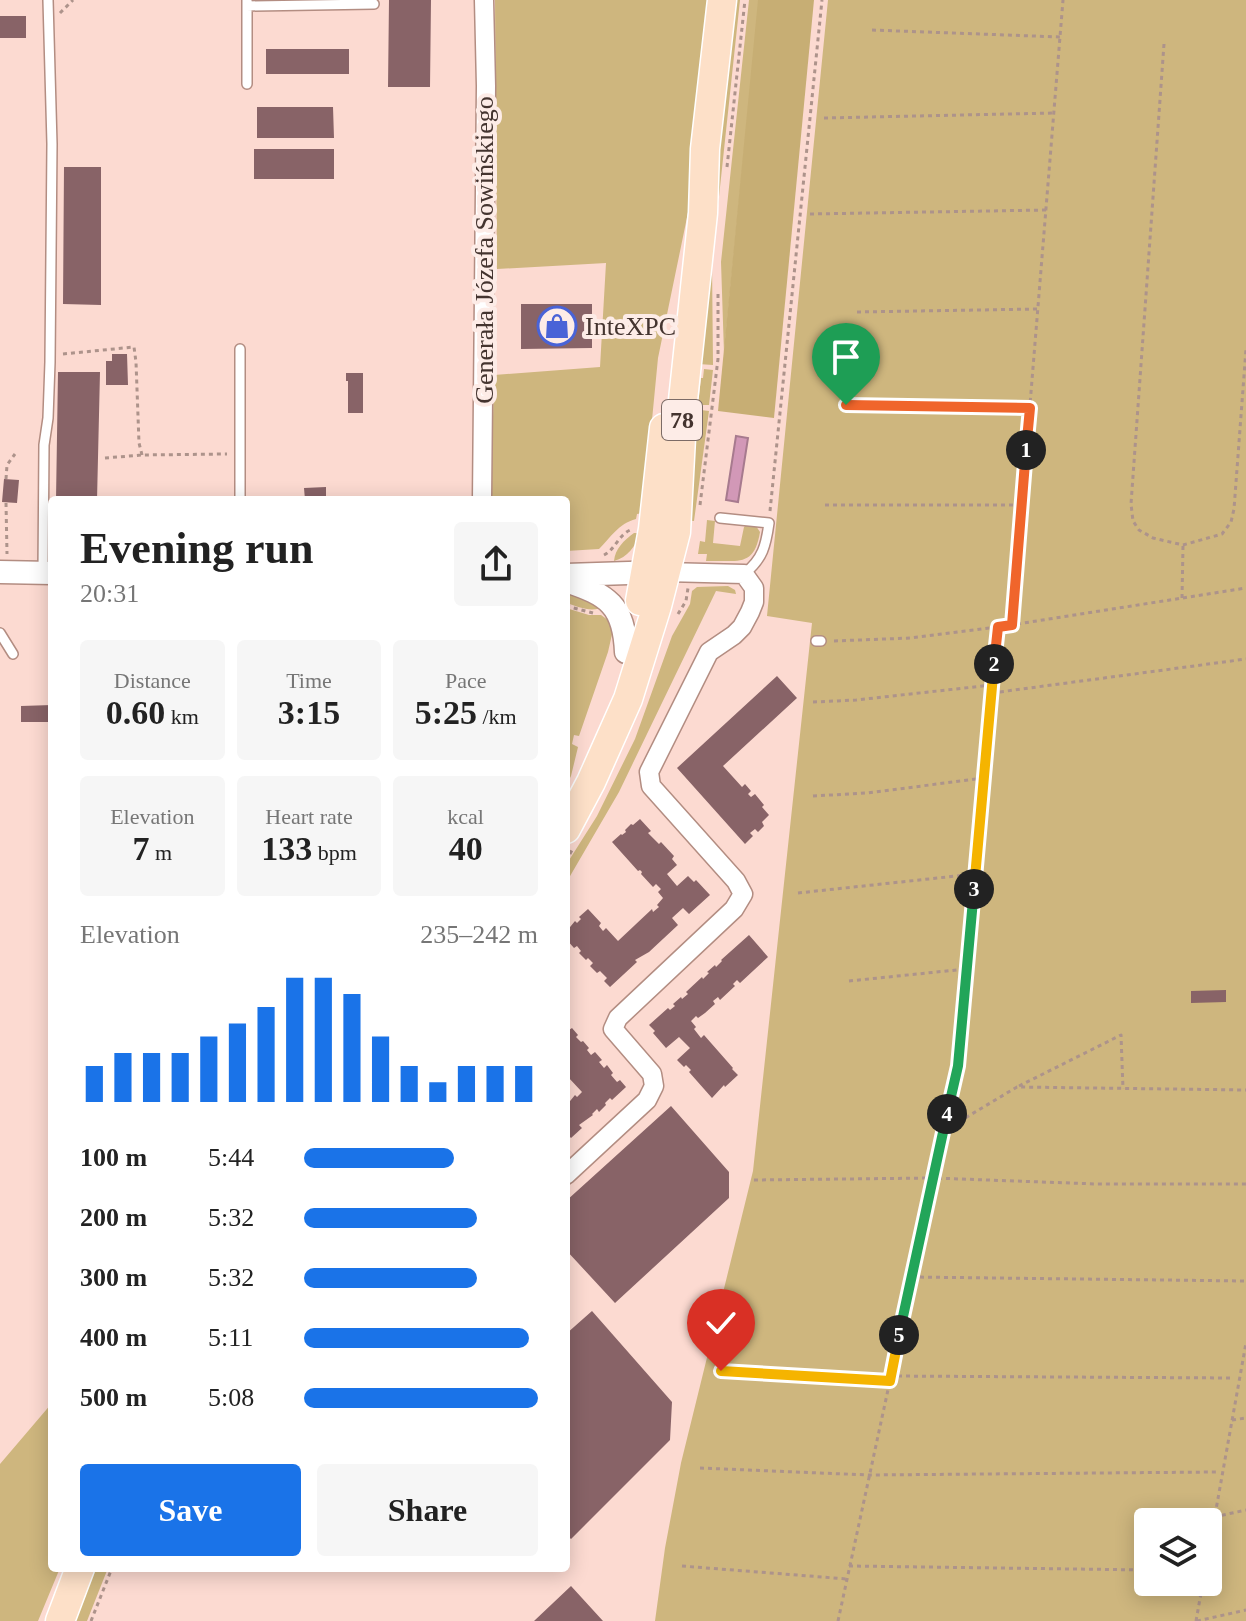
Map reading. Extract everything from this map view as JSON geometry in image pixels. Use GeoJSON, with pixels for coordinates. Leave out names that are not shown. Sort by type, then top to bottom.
{"type":"FeatureCollection","features":[{"type":"Feature","properties":{"kind":"main road","name":"78"},"geometry":{"type":"LineString","coordinates":[[570,821],[628,699],[666,577],[676,532],[683,400],[703,213],[705,149],[722,0]]}},
{"type":"Feature","properties":{"kind":"main road","name":"78"},"geometry":{"type":"LineString","coordinates":[[666,577],[655,510],[679,279],[705,149]]}},
{"type":"Feature","properties":{"kind":"main road","name":"78"},"geometry":{"type":"LineString","coordinates":[[570,791],[610,701],[640,602],[666,577]]}},
{"type":"Feature","properties":{"kind":"main road"},"geometry":{"type":"LineString","coordinates":[[60,1621],[78,1572]]}},
{"type":"Feature","properties":{"kind":"street","name":"Generała Józefa Sowińskiego"},"geometry":{"type":"LineString","coordinates":[[482,496],[484,0]]}},
{"type":"Feature","properties":{"kind":"street"},"geometry":{"type":"LineString","coordinates":[[4,563],[48,572]]}},
{"type":"Feature","properties":{"kind":"street"},"geometry":{"type":"LineString","coordinates":[[570,578],[746,577],[746,604],[750,612],[734,635],[709,652],[649,772],[651,786],[736,881],[743,894],[734,909],[618,1018],[613,1029],[652,1074],[654,1086],[647,1100],[570,1171]]}},
{"type":"Feature","properties":{"kind":"street"},"geometry":{"type":"LineString","coordinates":[[570,580],[612,604],[624,624],[626,652]]}},
{"type":"Feature","properties":{"kind":"lane"},"geometry":{"type":"LineString","coordinates":[[48,0],[52,144],[50,362],[44,445],[48,572]]}},
{"type":"Feature","properties":{"kind":"lane"},"geometry":{"type":"LineString","coordinates":[[247,84],[247,3],[374,4]]}},
{"type":"Feature","properties":{"kind":"lane"},"geometry":{"type":"LineString","coordinates":[[240,349],[240,496]]}},
{"type":"Feature","properties":{"kind":"lane"},"geometry":{"type":"LineString","coordinates":[[720,518],[769,523],[764,551],[746,577]]}},
{"type":"Feature","properties":{"kind":"lane"},"geometry":{"type":"LineString","coordinates":[[0,633],[13,654]]}},
{"type":"Feature","properties":{"kind":"path"},"geometry":{"type":"LineString","coordinates":[[59,14],[73,0]]}},
{"type":"Feature","properties":{"kind":"path"},"geometry":{"type":"LineString","coordinates":[[727,168],[745,0]]}},
{"type":"Feature","properties":{"kind":"path"},"geometry":{"type":"LineString","coordinates":[[769,523],[822,0]]}},
{"type":"Feature","properties":{"kind":"path"},"geometry":{"type":"LineString","coordinates":[[1012,625],[1063,0]]}},
{"type":"Feature","properties":{"kind":"path"},"geometry":{"type":"LineString","coordinates":[[872,30],[1060,37]]}},
{"type":"Feature","properties":{"kind":"path"},"geometry":{"type":"LineString","coordinates":[[1164,44],[1131,504],[1133,521],[1139,530],[1153,538],[1183,545],[1222,534],[1231,522],[1246,349]]}},
{"type":"Feature","properties":{"kind":"path"},"geometry":{"type":"LineString","coordinates":[[824,118],[1054,113]]}},
{"type":"Feature","properties":{"kind":"path"},"geometry":{"type":"LineString","coordinates":[[810,214],[1046,210]]}},
{"type":"Feature","properties":{"kind":"path"},"geometry":{"type":"LineString","coordinates":[[699,515],[718,359],[718,288]]}},
{"type":"Feature","properties":{"kind":"path"},"geometry":{"type":"LineString","coordinates":[[857,312],[1038,309]]}},
{"type":"Feature","properties":{"kind":"path"},"geometry":{"type":"LineString","coordinates":[[55,354],[134,347],[142,455]]}},
{"type":"Feature","properties":{"kind":"path"},"geometry":{"type":"LineString","coordinates":[[846,405],[1030,408]]}},
{"type":"Feature","properties":{"kind":"path"},"geometry":{"type":"LineString","coordinates":[[6,479],[7,465],[15,454]]}},
{"type":"Feature","properties":{"kind":"path"},"geometry":{"type":"LineString","coordinates":[[105,458],[230,454]]}},
{"type":"Feature","properties":{"kind":"path"},"geometry":{"type":"LineString","coordinates":[[4,563],[6,503]]}},
{"type":"Feature","properties":{"kind":"path"},"geometry":{"type":"LineString","coordinates":[[825,505],[1022,505]]}},
{"type":"Feature","properties":{"kind":"path"},"geometry":{"type":"LineString","coordinates":[[599,557],[609,552],[627,531],[639,527]]}},
{"type":"Feature","properties":{"kind":"path"},"geometry":{"type":"LineString","coordinates":[[1182,598],[1183,545]]}},
{"type":"Feature","properties":{"kind":"path"},"geometry":{"type":"LineString","coordinates":[[666,577],[686,601],[679,614]]}},
{"type":"Feature","properties":{"kind":"path"},"geometry":{"type":"LineString","coordinates":[[818,641],[910,638],[1246,588]]}},
{"type":"Feature","properties":{"kind":"path"},"geometry":{"type":"LineString","coordinates":[[838,1621],[958,1066],[998,627]]}},
{"type":"Feature","properties":{"kind":"path"},"geometry":{"type":"LineString","coordinates":[[992,693],[1246,659]]}},
{"type":"Feature","properties":{"kind":"path"},"geometry":{"type":"LineString","coordinates":[[813,702],[992,685]]}},
{"type":"Feature","properties":{"kind":"path"},"geometry":{"type":"LineString","coordinates":[[813,796],[867,793],[984,778]]}},
{"type":"Feature","properties":{"kind":"path"},"geometry":{"type":"LineString","coordinates":[[798,893],[975,874]]}},
{"type":"Feature","properties":{"kind":"path"},"geometry":{"type":"LineString","coordinates":[[849,981],[966,969]]}},
{"type":"Feature","properties":{"kind":"path"},"geometry":{"type":"LineString","coordinates":[[943,1131],[1017,1087],[1121,1035],[1123,1089]]}},
{"type":"Feature","properties":{"kind":"path"},"geometry":{"type":"LineString","coordinates":[[1017,1087],[1246,1090]]}},
{"type":"Feature","properties":{"kind":"path"},"geometry":{"type":"LineString","coordinates":[[754,1180],[933,1178],[1097,1184],[1246,1184]]}},
{"type":"Feature","properties":{"kind":"path"},"geometry":{"type":"LineString","coordinates":[[912,1277],[1246,1281]]}},
{"type":"Feature","properties":{"kind":"path"},"geometry":{"type":"LineString","coordinates":[[1216,1508],[1246,1343]]}},
{"type":"Feature","properties":{"kind":"path"},"geometry":{"type":"LineString","coordinates":[[721,1371],[890,1378],[1233,1378]]}},
{"type":"Feature","properties":{"kind":"path"},"geometry":{"type":"LineString","coordinates":[[1232,1420],[1246,1418]]}},
{"type":"Feature","properties":{"kind":"path"},"geometry":{"type":"LineString","coordinates":[[700,1468],[869,1475],[1216,1472]]}},
{"type":"Feature","properties":{"kind":"path"},"geometry":{"type":"LineString","coordinates":[[1222,1515],[1246,1510]]}},
{"type":"Feature","properties":{"kind":"path"},"geometry":{"type":"LineString","coordinates":[[682,1566],[847,1579]]}},
{"type":"Feature","properties":{"kind":"path"},"geometry":{"type":"LineString","coordinates":[[849,1566],[1134,1570]]}},
{"type":"Feature","properties":{"kind":"path"},"geometry":{"type":"LineString","coordinates":[[91,1621],[110,1572]]}},
{"type":"Feature","properties":{"kind":"path"},"geometry":{"type":"LineString","coordinates":[[1201,1596],[1197,1621],[1246,1610]]}},
{"type":"Feature","properties":{"kind":"path"},"geometry":{"type":"LineString","coordinates":[[81,1621],[93,1615]]}},
{"type":"Feature","properties":{"kind":"shaded area"},"geometry":{"type":"Polygon","coordinates":[[[495,0],[712,0],[691,198],[658,358],[643,513],[637,514],[636,519],[620,528],[599,549],[570,551],[570,496],[491,496],[494,375],[600,367],[606,263],[497,269],[495,0]]]}},
{"type":"Feature","properties":{"kind":"shaded area"},"geometry":{"type":"Polygon","coordinates":[[[730,0],[740,0],[712,262],[713,365],[698,364],[730,0]]]}},
{"type":"Feature","properties":{"kind":"shaded area"},"geometry":{"type":"Polygon","coordinates":[[[749,0],[759,0],[724,353],[721,262],[749,0]]]}},
{"type":"Feature","properties":{"kind":"shaded area"},"geometry":{"type":"Polygon","coordinates":[[[758,0],[814,0],[774,418],[718,411],[758,0]]]}},
{"type":"Feature","properties":{"kind":"shaded area"},"geometry":{"type":"Polygon","coordinates":[[[828,0],[1246,0],[1246,1621],[655,1621],[681,1463],[753,1171],[812,623],[767,616],[828,0]]]}},
{"type":"Feature","properties":{"kind":"shaded area"},"geometry":{"type":"Polygon","coordinates":[[[704,369],[713,370],[709,405],[698,405],[701,378],[704,369]]]}},
{"type":"Feature","properties":{"kind":"shaded area"},"geometry":{"type":"Polygon","coordinates":[[[693,409],[709,411],[694,521],[683,520],[693,409]]]}},
{"type":"Feature","properties":{"kind":"shaded area"},"geometry":{"type":"Polygon","coordinates":[[[736,436],[748,438],[738,502],[726,500],[736,436]]]}},
{"type":"Feature","properties":{"kind":"shaded area"},"geometry":{"type":"Polygon","coordinates":[[[707,520],[715,521],[713,543],[740,546],[744,527],[756,526],[760,532],[754,552],[743,560],[706,561],[707,554],[698,554],[700,541],[705,542],[707,520]]]}},
{"type":"Feature","properties":{"kind":"shaded area"},"geometry":{"type":"Polygon","coordinates":[[[634,533],[640,533],[633,547],[614,561],[621,545],[634,533]]]}},
{"type":"Feature","properties":{"kind":"shaded area"},"geometry":{"type":"Polygon","coordinates":[[[728,586],[736,594],[716,591],[619,792],[570,876],[570,859],[597,816],[635,739],[672,636],[690,604],[692,591],[697,587],[728,586]]]}},
{"type":"Feature","properties":{"kind":"shaded area"},"geometry":{"type":"Polygon","coordinates":[[[570,592],[606,605],[601,608],[570,604],[570,592]]]}},
{"type":"Feature","properties":{"kind":"shaded area"},"geometry":{"type":"Polygon","coordinates":[[[570,609],[601,615],[613,630],[579,736],[574,735],[572,744],[578,747],[571,776],[570,609]]]}},
{"type":"Feature","properties":{"kind":"shaded area"},"geometry":{"type":"Polygon","coordinates":[[[48,1408],[48,1572],[58,1572],[38,1621],[0,1621],[0,1464],[48,1408]]]}},
{"type":"Feature","properties":{"kind":"shaded area"},"geometry":{"type":"Polygon","coordinates":[[[92,1572],[106,1572],[87,1621],[73,1621],[92,1572]]]}},
{"type":"Feature","properties":{"kind":"building"},"geometry":{"type":"Polygon","coordinates":[[[389,0],[431,0],[430,87],[388,87],[389,0]]]}},
{"type":"Feature","properties":{"kind":"building"},"geometry":{"type":"Polygon","coordinates":[[[0,16],[26,16],[26,38],[0,38],[0,16]]]}},
{"type":"Feature","properties":{"kind":"building"},"geometry":{"type":"Polygon","coordinates":[[[266,49],[349,49],[349,74],[266,74],[266,49]]]}},
{"type":"Feature","properties":{"kind":"building"},"geometry":{"type":"Polygon","coordinates":[[[257,107],[333,107],[334,138],[257,138],[257,107]]]}},
{"type":"Feature","properties":{"kind":"building"},"geometry":{"type":"Polygon","coordinates":[[[254,149],[334,149],[334,179],[254,179],[254,149]]]}},
{"type":"Feature","properties":{"kind":"building"},"geometry":{"type":"Polygon","coordinates":[[[64,167],[101,167],[101,305],[63,304],[64,167]]]}},
{"type":"Feature","properties":{"kind":"building","name":"InteXPC"},"geometry":{"type":"Polygon","coordinates":[[[521,304],[592,304],[592,348],[521,349],[521,304]]]}},
{"type":"Feature","properties":{"kind":"building"},"geometry":{"type":"Polygon","coordinates":[[[112,354],[127,354],[128,385],[106,385],[106,361],[112,361],[112,354]]]}},
{"type":"Feature","properties":{"kind":"building"},"geometry":{"type":"Polygon","coordinates":[[[58,372],[100,372],[97,496],[56,496],[58,372]]]}},
{"type":"Feature","properties":{"kind":"building"},"geometry":{"type":"Polygon","coordinates":[[[346,373],[363,373],[363,413],[348,413],[346,373]]]}},
{"type":"Feature","properties":{"kind":"building"},"geometry":{"type":"Polygon","coordinates":[[[4,479],[19,480],[17,503],[2,502],[4,479]]]}},
{"type":"Feature","properties":{"kind":"building"},"geometry":{"type":"Polygon","coordinates":[[[326,487],[326,496],[305,496],[304,488],[326,487]]]}},
{"type":"Feature","properties":{"kind":"building"},"geometry":{"type":"Polygon","coordinates":[[[777,676],[797,698],[723,766],[742,787],[745,784],[751,791],[748,794],[751,797],[755,794],[769,815],[758,832],[755,829],[750,833],[753,836],[745,844],[677,768],[777,676]]]}},
{"type":"Feature","properties":{"kind":"building"},"geometry":{"type":"Polygon","coordinates":[[[48,705],[48,722],[21,722],[21,706],[48,705]]]}},
{"type":"Feature","properties":{"kind":"building"},"geometry":{"type":"Polygon","coordinates":[[[640,819],[651,831],[648,833],[674,856],[672,859],[677,865],[667,874],[677,886],[688,876],[710,895],[689,914],[683,908],[672,918],[678,925],[649,952],[635,960],[637,962],[610,987],[604,981],[607,978],[600,971],[597,973],[590,966],[593,963],[579,953],[581,951],[577,946],[574,948],[570,944],[570,927],[588,909],[601,923],[599,926],[603,931],[606,928],[618,941],[652,909],[653,912],[659,907],[657,905],[663,898],[658,892],[661,889],[656,884],[653,887],[612,842],[640,819]]]}},
{"type":"Feature","properties":{"kind":"building"},"geometry":{"type":"Polygon","coordinates":[[[749,935],[768,957],[740,983],[737,980],[720,1000],[718,997],[713,1001],[715,1004],[705,1013],[691,1021],[701,1038],[704,1035],[738,1075],[712,1098],[689,1072],[691,1070],[677,1060],[690,1048],[679,1037],[666,1048],[649,1025],[668,1008],[670,1010],[675,1006],[673,1004],[688,994],[686,992],[749,935]]]}},
{"type":"Feature","properties":{"kind":"building"},"geometry":{"type":"Polygon","coordinates":[[[1226,990],[1226,1002],[1191,1003],[1191,991],[1226,990]]]}},
{"type":"Feature","properties":{"kind":"building"},"geometry":{"type":"Polygon","coordinates":[[[572,1028],[591,1055],[595,1052],[604,1068],[607,1065],[617,1082],[620,1080],[626,1087],[612,1100],[610,1098],[599,1112],[597,1109],[579,1125],[582,1128],[571,1138],[570,1101],[582,1092],[570,1079],[572,1028]]]}},
{"type":"Feature","properties":{"kind":"building"},"geometry":{"type":"Polygon","coordinates":[[[671,1106],[729,1172],[729,1198],[615,1303],[570,1254],[570,1197],[671,1106]]]}},
{"type":"Feature","properties":{"kind":"building"},"geometry":{"type":"Polygon","coordinates":[[[592,1311],[672,1402],[670,1440],[571,1539],[570,1538],[570,1330],[592,1311]]]}},
{"type":"Feature","properties":{"kind":"building"},"geometry":{"type":"Polygon","coordinates":[[[571,1586],[603,1621],[534,1621],[571,1586]]]}},
{"type":"Feature","properties":{"kind":"place","name":"InteXPC"},"geometry":{"type":"Point","coordinates":[557,326]}},
{"type":"Feature","properties":{"kind":"route"},"geometry":{"type":"LineString","coordinates":[[721,1371],[890,1381],[958,1066],[998,627],[1012,625],[1030,408],[846,405]]}}]}
